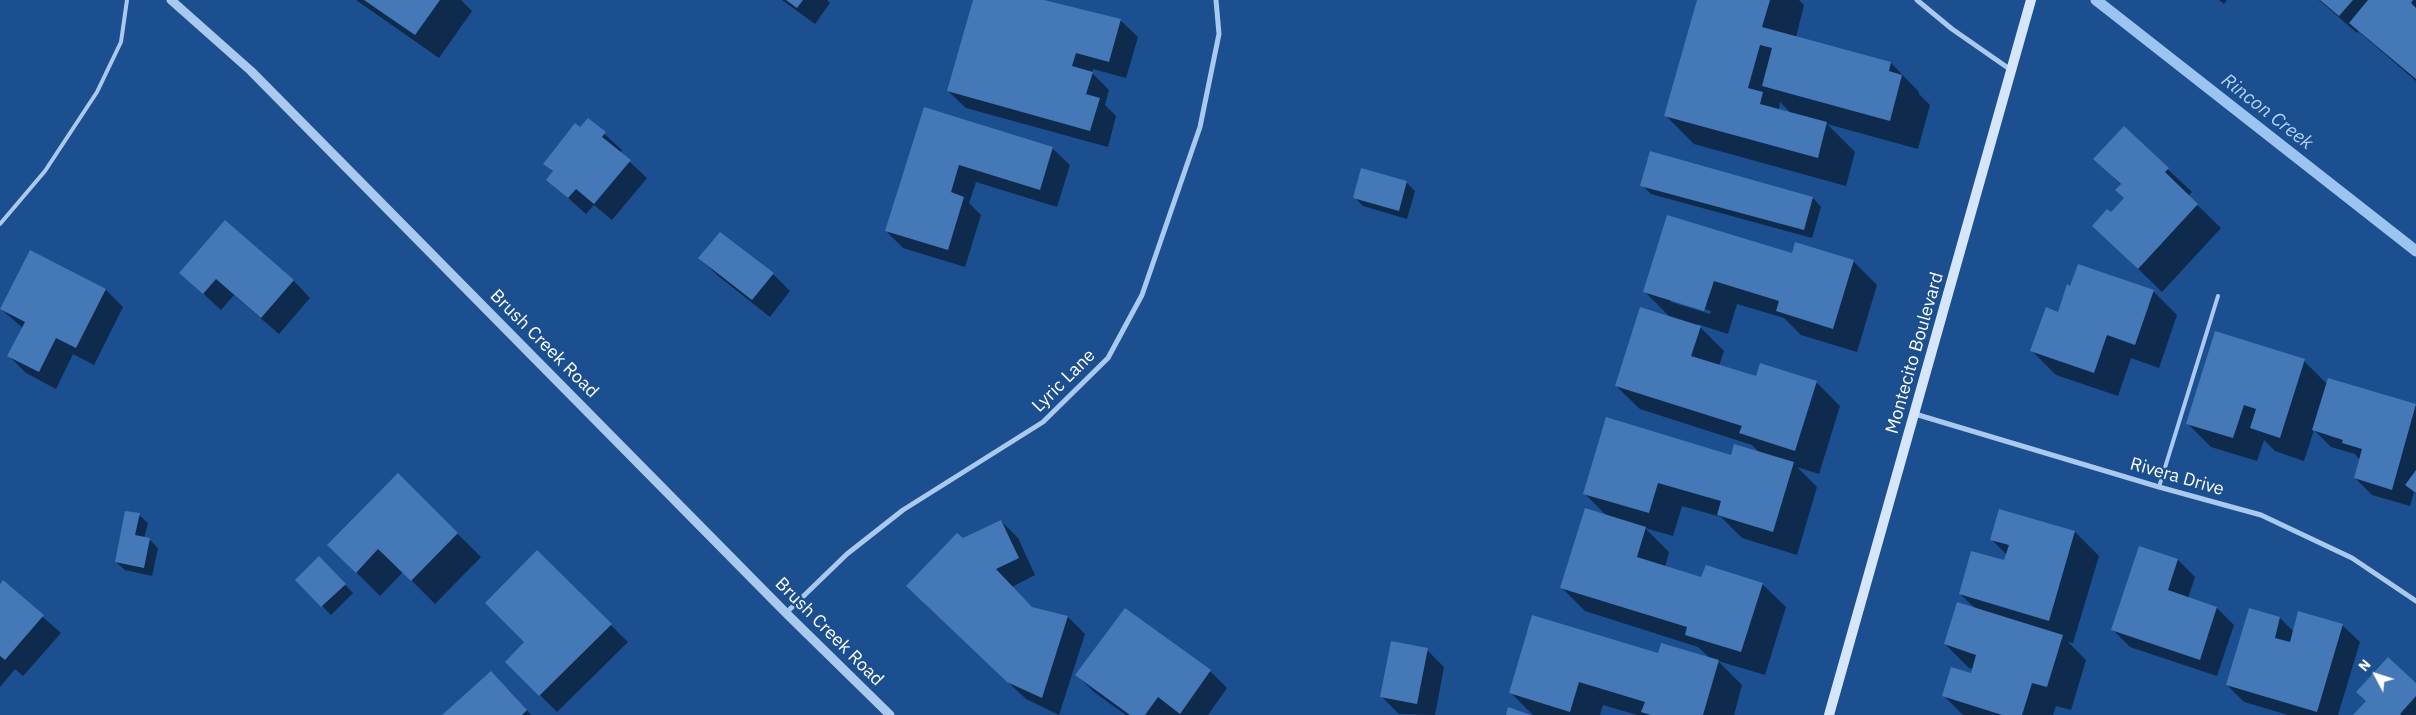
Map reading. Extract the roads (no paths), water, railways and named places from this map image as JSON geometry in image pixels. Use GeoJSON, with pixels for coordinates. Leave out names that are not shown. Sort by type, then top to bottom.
{"type":"FeatureCollection","features":[{"type":"Feature","properties":{"kind":"main road","name":"Montecito Boulevard"},"geometry":{"type":"LineString","coordinates":[[1829,715],[1916,414],[2031,1]]}},
{"type":"Feature","properties":{"kind":"street","name":"Brush Creek Road"},"geometry":{"type":"LineString","coordinates":[[171,0],[251,70],[786,613],[890,715]]}},
{"type":"Feature","properties":{"kind":"street","name":"Lyric Lane"},"geometry":{"type":"LineString","coordinates":[[786,613],[847,554],[902,510],[1043,422],[1108,358],[1142,295],[1200,127],[1219,34],[1216,0]]}},
{"type":"Feature","properties":{"kind":"street"},"geometry":{"type":"LineString","coordinates":[[1917,0],[1952,29],[2012,71]]}},
{"type":"Feature","properties":{"kind":"street","name":"Rivera Drive"},"geometry":{"type":"LineString","coordinates":[[1916,414],[2159,487],[2261,515],[2352,558],[2416,601]]}},
{"type":"Feature","properties":{"kind":"lane"},"geometry":{"type":"LineString","coordinates":[[0,224],[45,171],[97,92],[121,42],[127,0]]}},
{"type":"Feature","properties":{"kind":"lane"},"geometry":{"type":"LineString","coordinates":[[2159,487],[2218,296]]}},
{"type":"Feature","properties":{"kind":"waterway","name":"Rincon Creek"},"geometry":{"type":"LineString","coordinates":[[2096,0],[2416,251]]}}]}
